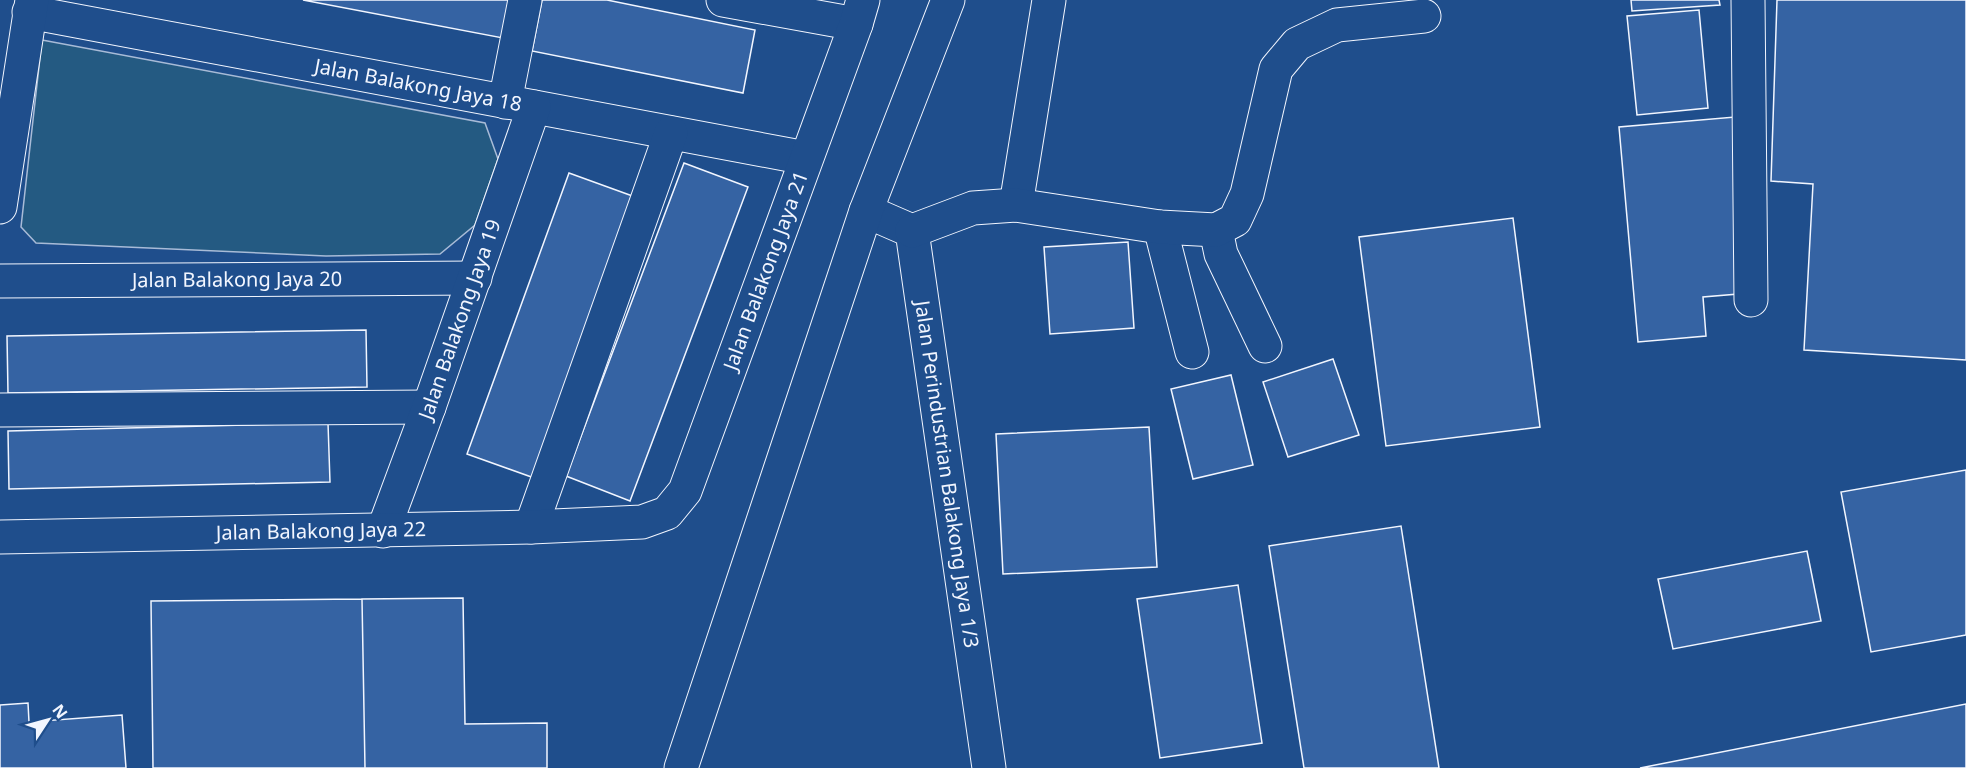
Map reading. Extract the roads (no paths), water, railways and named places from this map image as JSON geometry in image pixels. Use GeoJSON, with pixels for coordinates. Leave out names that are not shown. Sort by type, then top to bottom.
{"type":"FeatureCollection","features":[{"type":"Feature","properties":{"kind":"street","name":"Jalan Balakong Jaya 19"},"geometry":{"type":"LineString","coordinates":[[383,531],[475,278],[519,104],[525,0]]}},
{"type":"Feature","properties":{"kind":"street"},"geometry":{"type":"LineString","coordinates":[[723,0],[859,12]]}},
{"type":"Feature","properties":{"kind":"street"},"geometry":{"type":"LineString","coordinates":[[681,768],[866,211],[948,0]]}},
{"type":"Feature","properties":{"kind":"street"},"geometry":{"type":"LineString","coordinates":[[1016,205],[1049,0]]}},
{"type":"Feature","properties":{"kind":"street"},"geometry":{"type":"LineString","coordinates":[[1748,0],[1751,300]]}},
{"type":"Feature","properties":{"kind":"street","name":"Jalan Balakong Jaya 18"},"geometry":{"type":"LineString","coordinates":[[31,6],[519,104],[806,158]]}},
{"type":"Feature","properties":{"kind":"street"},"geometry":{"type":"LineString","coordinates":[[0,207],[31,6]]}},
{"type":"Feature","properties":{"kind":"street","name":"Jalan Balakong Jaya 21"},"geometry":{"type":"LineString","coordinates":[[642,522],[667,513],[685,490],[859,12]]}},
{"type":"Feature","properties":{"kind":"street"},"geometry":{"type":"LineString","coordinates":[[866,211],[912,231],[973,208],[1016,205],[1160,227],[1216,230],[1234,220],[1247,194],[1276,69],[1297,44],[1337,25],[1424,16]]}},
{"type":"Feature","properties":{"kind":"street"},"geometry":{"type":"LineString","coordinates":[[531,527],[671,133]]}},
{"type":"Feature","properties":{"kind":"street"},"geometry":{"type":"LineString","coordinates":[[1160,227],[1192,352]]}},
{"type":"Feature","properties":{"kind":"street"},"geometry":{"type":"LineString","coordinates":[[1216,230],[1221,255],[1265,346]]}},
{"type":"Feature","properties":{"kind":"street","name":"Jalan Perindustrian Balakong Jaya 1/3"},"geometry":{"type":"LineString","coordinates":[[912,231],[989,768]]}},
{"type":"Feature","properties":{"kind":"street","name":"Jalan Balakong Jaya 20"},"geometry":{"type":"LineString","coordinates":[[0,281],[475,278]]}},
{"type":"Feature","properties":{"kind":"street"},"geometry":{"type":"LineString","coordinates":[[0,410],[429,407]]}},
{"type":"Feature","properties":{"kind":"street","name":"Jalan Balakong Jaya 22"},"geometry":{"type":"LineString","coordinates":[[0,537],[383,531],[642,522]]}}]}
